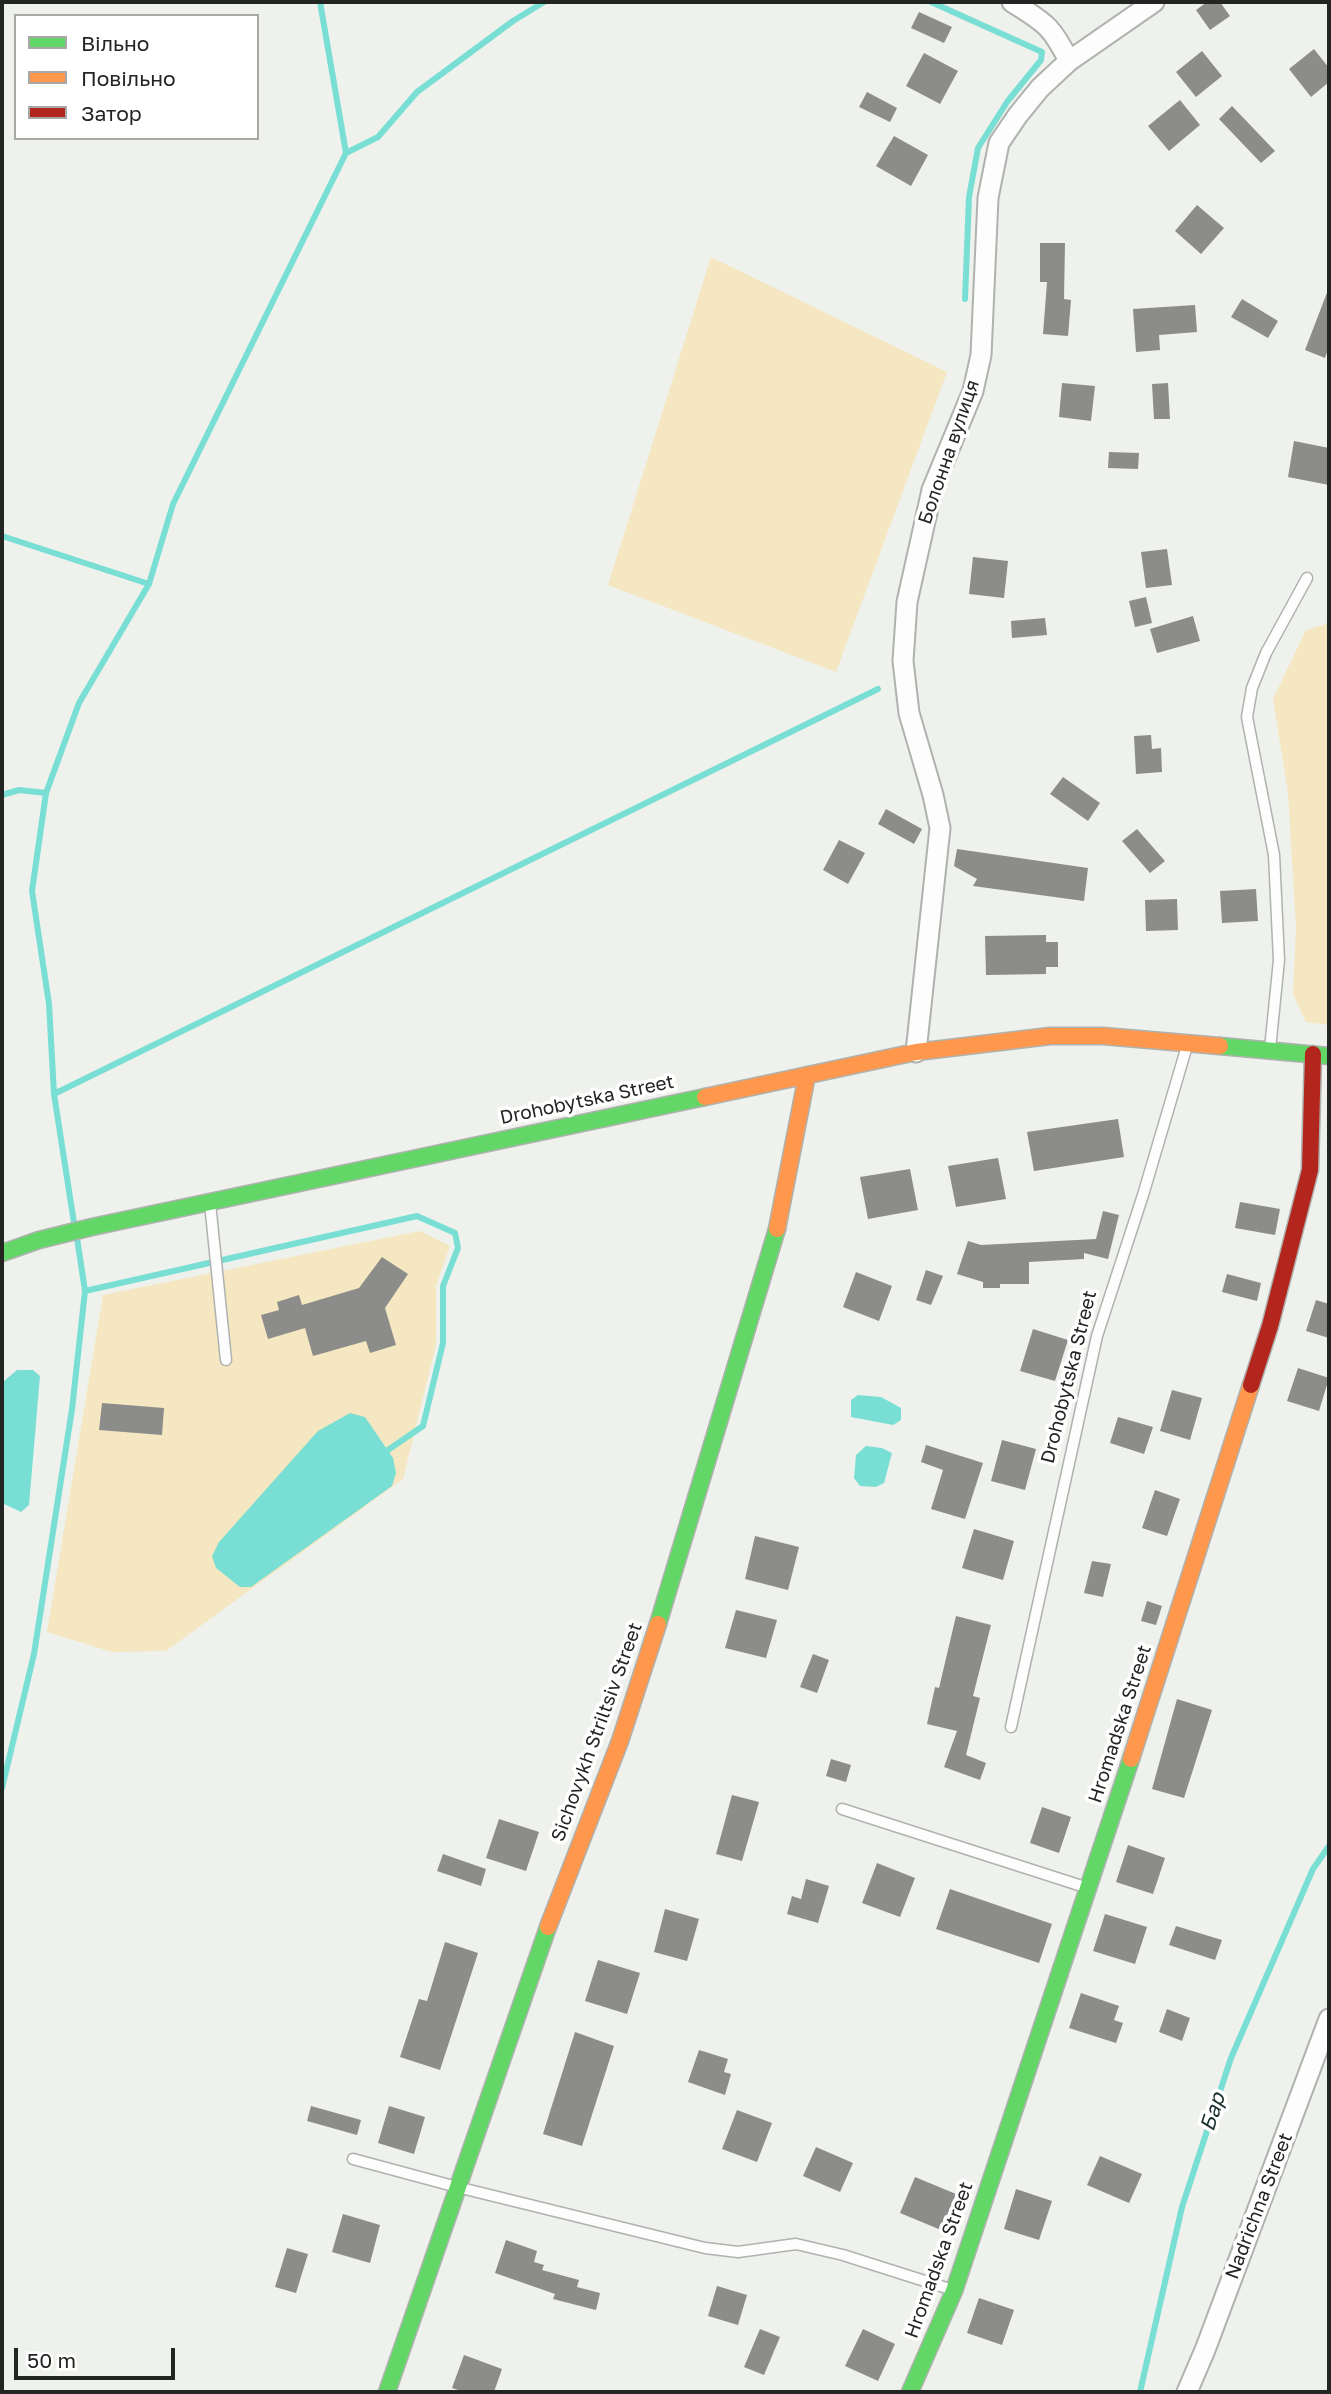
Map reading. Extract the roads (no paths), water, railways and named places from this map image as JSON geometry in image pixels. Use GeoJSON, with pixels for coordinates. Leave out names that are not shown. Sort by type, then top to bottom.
{"type":"FeatureCollection","features":[{"type":"Feature","properties":{"kind":"street"},"geometry":{"type":"LineString","coordinates":[[1012,2],[1055,33],[1069,61]]}},
{"type":"Feature","properties":{"kind":"street","name":"Болонна вулиця"},"geometry":{"type":"LineString","coordinates":[[916,1052],[940,828],[909,713],[903,661],[906,602],[932,489],[973,391],[981,355],[988,198],[999,143],[1040,88],[1069,61],[1154,2]]}},
{"type":"Feature","properties":{"kind":"street","name":"Drohobytska Street"},"geometry":{"type":"LineString","coordinates":[[2,1253],[93,1227],[916,1052],[1049,1036],[1103,1036],[1321,1055]]}},
{"type":"Feature","properties":{"kind":"street","name":"Hromadska Street"},"geometry":{"type":"LineString","coordinates":[[910,2392],[954,2291],[1089,1888],[1270,1326],[1310,1170],[1321,1055]]}},
{"type":"Feature","properties":{"kind":"street","name":"Sichovykh Striltsiv Street"},"geometry":{"type":"LineString","coordinates":[[387,2392],[561,1890],[620,1741],[684,1542],[780,1219],[807,1075]]}},
{"type":"Feature","properties":{"kind":"street","name":"Nadrichna Street"},"geometry":{"type":"LineString","coordinates":[[1187,2392],[1329,2019]]}},
{"type":"Feature","properties":{"kind":"lane"},"geometry":{"type":"LineString","coordinates":[[1270,1049],[1279,960],[1273,855],[1248,716],[1252,688],[1266,653],[1307,578]]}},
{"type":"Feature","properties":{"kind":"lane","name":"Drohobytska Street"},"geometry":{"type":"LineString","coordinates":[[1011,1727],[1097,1336],[1143,1195],[1188,1042]]}},
{"type":"Feature","properties":{"kind":"lane"},"geometry":{"type":"LineString","coordinates":[[210,1202],[226,1360]]}},
{"type":"Feature","properties":{"kind":"lane"},"geometry":{"type":"LineString","coordinates":[[842,1810],[1089,1888]]}},
{"type":"Feature","properties":{"kind":"lane"},"geometry":{"type":"LineString","coordinates":[[353,2159],[457,2188],[705,2248],[738,2252],[796,2244],[842,2255],[954,2291]]}},
{"type":"Feature","properties":{"kind":"water"},"geometry":{"type":"Polygon","coordinates":[[[17,1370],[33,1370],[40,1376],[29,1505],[21,1512],[2,1503],[4,1381],[17,1370]]]}},
{"type":"Feature","properties":{"kind":"water"},"geometry":{"type":"Polygon","coordinates":[[[858,1395],[881,1397],[901,1408],[901,1420],[893,1425],[851,1417],[851,1400],[858,1395]]]}},
{"type":"Feature","properties":{"kind":"water"},"geometry":{"type":"Polygon","coordinates":[[[350,1413],[365,1417],[393,1458],[396,1473],[392,1486],[251,1587],[240,1587],[216,1568],[212,1556],[219,1542],[318,1431],[350,1413]]]}},
{"type":"Feature","properties":{"kind":"water"},"geometry":{"type":"Polygon","coordinates":[[[866,1446],[882,1448],[892,1453],[884,1483],[876,1487],[860,1486],[854,1478],[856,1455],[866,1446]]]}},
{"type":"Feature","properties":{"kind":"waterway"},"geometry":{"type":"LineString","coordinates":[[74,1223],[54,1094],[49,1004],[32,891],[46,793],[79,703],[149,584],[173,504],[346,153],[320,2]]}},
{"type":"Feature","properties":{"kind":"waterway"},"geometry":{"type":"LineString","coordinates":[[346,153],[378,137],[417,92],[513,21],[544,2]]}},
{"type":"Feature","properties":{"kind":"waterway"},"geometry":{"type":"LineString","coordinates":[[931,2],[1042,52],[1041,60],[1007,102],[978,148],[969,197],[965,299]]}},
{"type":"Feature","properties":{"kind":"waterway"},"geometry":{"type":"LineString","coordinates":[[2,536],[149,584]]}},
{"type":"Feature","properties":{"kind":"waterway"},"geometry":{"type":"LineString","coordinates":[[54,1094],[878,689]]}},
{"type":"Feature","properties":{"kind":"waterway"},"geometry":{"type":"LineString","coordinates":[[2,795],[19,790],[46,793]]}},
{"type":"Feature","properties":{"kind":"waterway"},"geometry":{"type":"LineString","coordinates":[[85,1291],[417,1216],[455,1233],[458,1248],[443,1286],[443,1343],[423,1426],[388,1450]]}},
{"type":"Feature","properties":{"kind":"waterway"},"geometry":{"type":"LineString","coordinates":[[2,1788],[34,1654],[72,1409],[85,1291],[77,1238]]}},
{"type":"Feature","properties":{"kind":"waterway","name":"Бар"},"geometry":{"type":"LineString","coordinates":[[1140,2392],[1182,2207],[1231,2058],[1313,1869],[1329,1846]]}}]}
